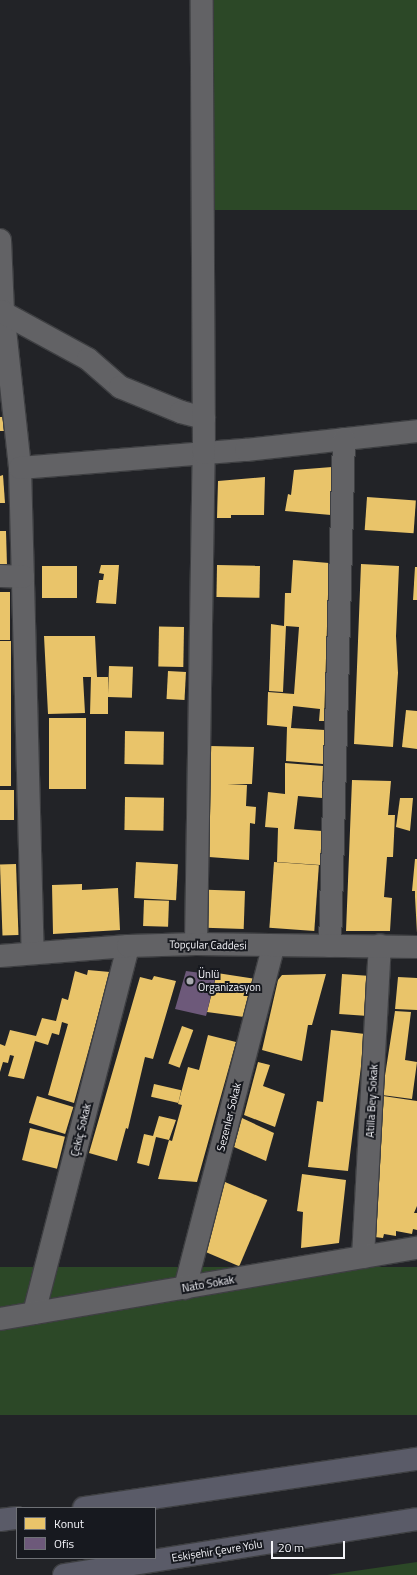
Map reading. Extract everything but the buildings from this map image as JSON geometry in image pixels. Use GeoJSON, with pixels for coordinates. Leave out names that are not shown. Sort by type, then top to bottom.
{"type":"FeatureCollection","features":[{"type":"Feature","properties":{"kind":"highway"},"geometry":{"type":"LineString","coordinates":[[91,1507],[417,1459]]}},
{"type":"Feature","properties":{"kind":"highway"},"geometry":{"type":"LineString","coordinates":[[0,1520],[16,1518]]}},
{"type":"Feature","properties":{"kind":"highway","name":"Eskişehir Çevre Yolu"},"geometry":{"type":"LineString","coordinates":[[64,1575],[417,1519]]}},
{"type":"Feature","properties":{"kind":"street"},"geometry":{"type":"LineString","coordinates":[[196,944],[204,453],[202,0]]}},
{"type":"Feature","properties":{"kind":"street"},"geometry":{"type":"LineString","coordinates":[[0,240],[2,311],[20,468],[33,953]]}},
{"type":"Feature","properties":{"kind":"street"},"geometry":{"type":"LineString","coordinates":[[2,311],[88,359],[120,387],[181,412],[204,418]]}},
{"type":"Feature","properties":{"kind":"street"},"geometry":{"type":"LineString","coordinates":[[20,468],[204,453],[417,431]]}},
{"type":"Feature","properties":{"kind":"street"},"geometry":{"type":"LineString","coordinates":[[330,946],[344,439]]}},
{"type":"Feature","properties":{"kind":"street"},"geometry":{"type":"LineString","coordinates":[[0,576],[23,577]]}},
{"type":"Feature","properties":{"kind":"street","name":"Topçular Caddesi"},"geometry":{"type":"LineString","coordinates":[[0,956],[128,946],[196,944],[273,947],[380,945],[417,947]]}},
{"type":"Feature","properties":{"kind":"street","name":"Atilla Bey Sokak"},"geometry":{"type":"LineString","coordinates":[[363,1257],[380,945]]}},
{"type":"Feature","properties":{"kind":"street","name":"Çekiç Sokak"},"geometry":{"type":"LineString","coordinates":[[34,1313],[128,946]]}},
{"type":"Feature","properties":{"kind":"street","name":"Sezenler Sokak"},"geometry":{"type":"LineString","coordinates":[[185,1288],[273,947]]}},
{"type":"Feature","properties":{"kind":"street","name":"Nato Sokak"},"geometry":{"type":"LineString","coordinates":[[0,1319],[417,1248]]}},
{"type":"Feature","properties":{"kind":"green space"},"geometry":{"type":"Polygon","coordinates":[[[210,0],[417,0],[417,210],[210,210],[210,0]]]}},
{"type":"Feature","properties":{"kind":"green space"},"geometry":{"type":"Polygon","coordinates":[[[0,1267],[417,1267],[417,1415],[0,1415],[0,1267]]]}},
{"type":"Feature","properties":{"kind":"green space"},"geometry":{"type":"Polygon","coordinates":[[[417,1562],[417,1575],[327,1575],[417,1562]]]}},
{"type":"Feature","properties":{"kind":"place","name":"Ünlü Organizasyon"},"geometry":{"type":"Point","coordinates":[190,981]}}]}
